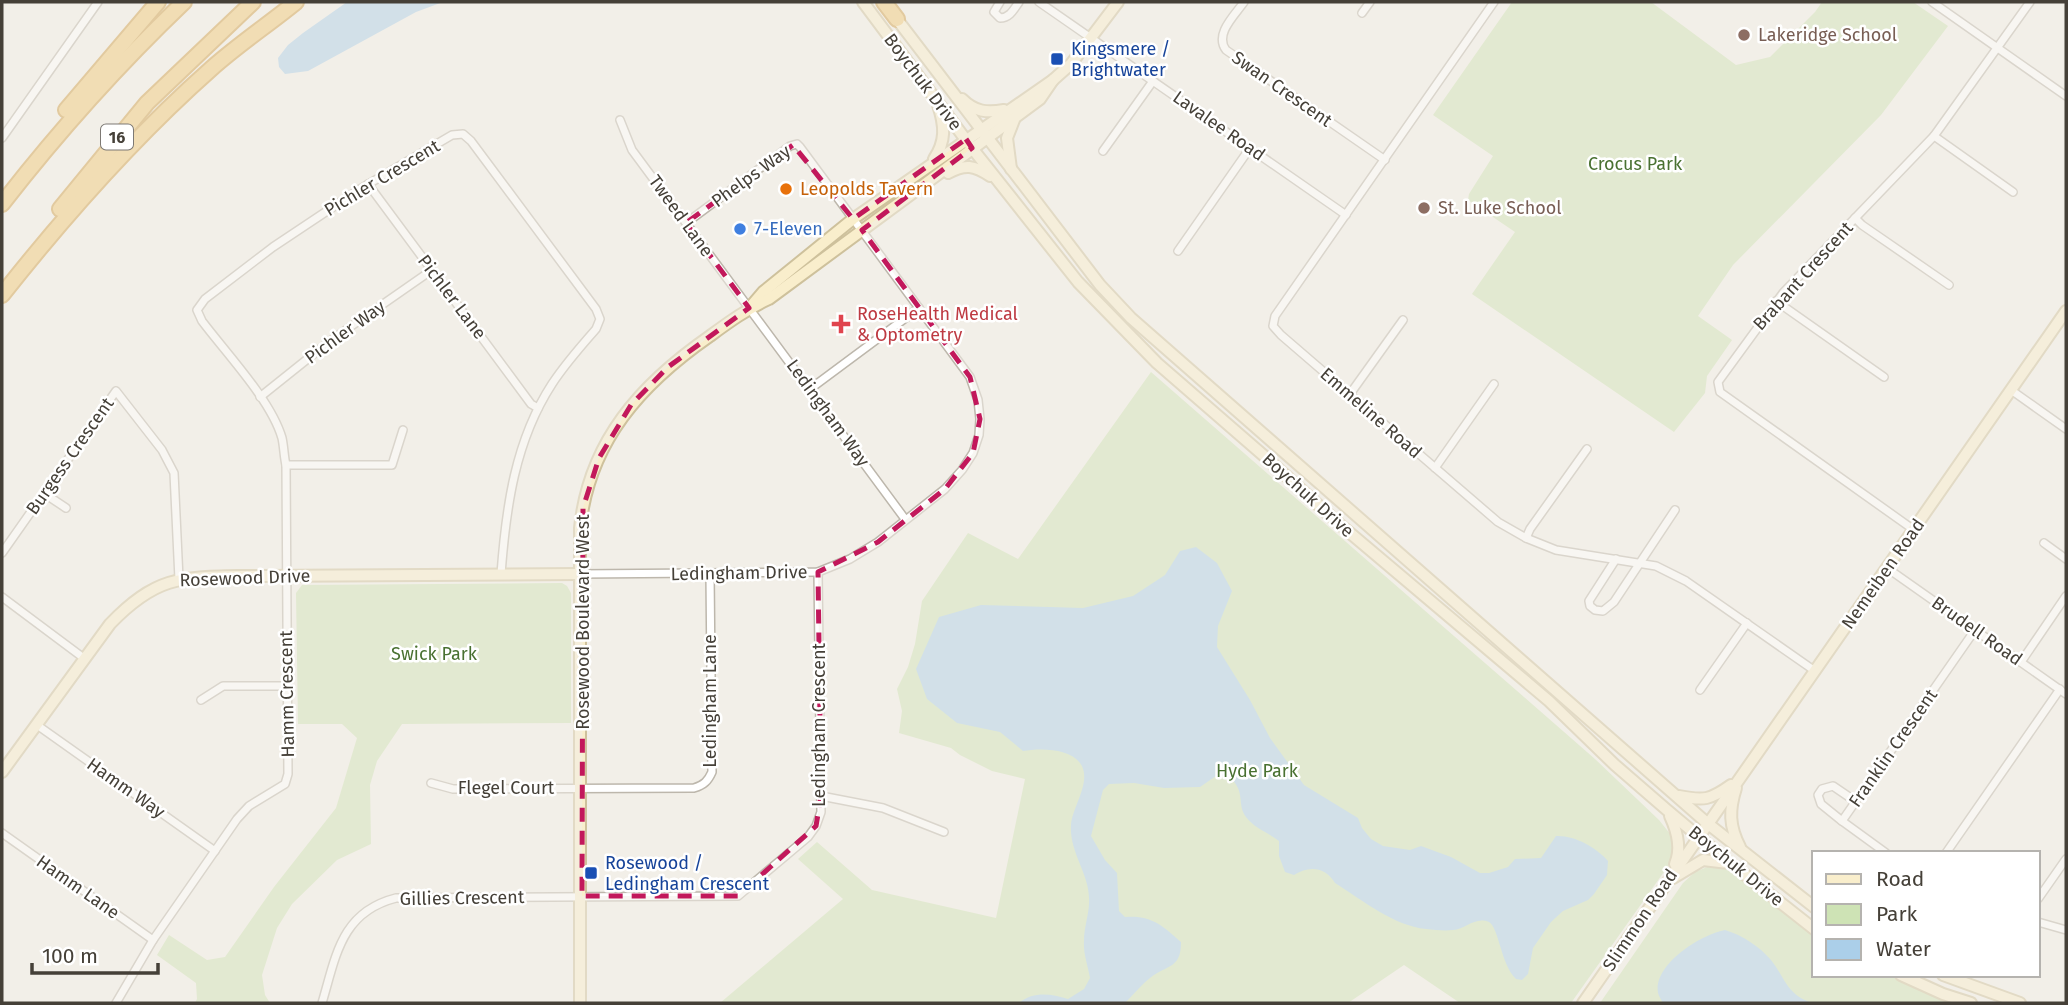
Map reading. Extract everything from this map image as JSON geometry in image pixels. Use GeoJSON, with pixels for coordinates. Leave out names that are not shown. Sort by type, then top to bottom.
{"type":"FeatureCollection","features":[{"type":"Feature","properties":{"kind":"highway"},"geometry":{"type":"LineString","coordinates":[[2,192],[65,111],[158,2]]}},
{"type":"Feature","properties":{"kind":"highway"},"geometry":{"type":"LineString","coordinates":[[2,204],[64,126],[184,2]]}},
{"type":"Feature","properties":{"kind":"highway","name":"16"},"geometry":{"type":"LineString","coordinates":[[2,293],[51,221],[114,141],[181,68],[253,2]]}},
{"type":"Feature","properties":{"kind":"highway"},"geometry":{"type":"LineString","coordinates":[[2,293],[62,219],[147,130],[213,67],[296,2]]}},
{"type":"Feature","properties":{"kind":"highway"},"geometry":{"type":"LineString","coordinates":[[883,2],[897,19]]}},
{"type":"Feature","properties":{"kind":"main road","name":"Boychuk Drive"},"geometry":{"type":"LineString","coordinates":[[863,2],[1078,282],[1157,363],[1337,522],[1549,701],[1615,765],[1667,810],[1812,927]]}},
{"type":"Feature","properties":{"kind":"main road"},"geometry":{"type":"LineString","coordinates":[[969,143],[1011,114],[1071,64],[1118,2]]}},
{"type":"Feature","properties":{"kind":"main road","name":"Boychuk Drive"},"geometry":{"type":"LineString","coordinates":[[897,19],[1100,285],[1166,351],[1707,823],[1812,905]]}},
{"type":"Feature","properties":{"kind":"main road"},"geometry":{"type":"LineString","coordinates":[[947,85],[976,110],[1011,114]]}},
{"type":"Feature","properties":{"kind":"main road"},"geometry":{"type":"LineString","coordinates":[[931,165],[942,147],[944,134],[935,96]]}},
{"type":"Feature","properties":{"kind":"main road"},"geometry":{"type":"LineString","coordinates":[[1011,114],[1007,138],[1012,172]]}},
{"type":"Feature","properties":{"kind":"main road","name":"Rosewood Boulevard West"},"geometry":{"type":"LineString","coordinates":[[749,308],[762,292],[853,219],[931,165],[969,143]]}},
{"type":"Feature","properties":{"kind":"main road","name":"Rosewood Boulevard West"},"geometry":{"type":"LineString","coordinates":[[580,1003],[582,723],[579,574],[583,508],[599,458],[611,434],[631,405],[655,378],[682,355],[749,308],[769,299],[923,184],[969,143]]}},
{"type":"Feature","properties":{"kind":"main road"},"geometry":{"type":"LineString","coordinates":[[923,184],[961,166],[970,165],[999,181]]}},
{"type":"Feature","properties":{"kind":"main road","name":"Nemeiben Road"},"geometry":{"type":"LineString","coordinates":[[1698,836],[2066,312]]}},
{"type":"Feature","properties":{"kind":"main road","name":"Rosewood Drive"},"geometry":{"type":"LineString","coordinates":[[2,772],[110,624],[131,602],[151,590],[179,579],[286,575],[579,574]]}},
{"type":"Feature","properties":{"kind":"main road"},"geometry":{"type":"LineString","coordinates":[[1676,795],[1697,800],[1708,799],[1740,779]]}},
{"type":"Feature","properties":{"kind":"main road"},"geometry":{"type":"LineString","coordinates":[[1740,779],[1730,814],[1734,835],[1742,852]]}},
{"type":"Feature","properties":{"kind":"main road"},"geometry":{"type":"LineString","coordinates":[[1665,884],[1679,849],[1676,828],[1667,810]]}},
{"type":"Feature","properties":{"kind":"main road","name":"Slimmon Road"},"geometry":{"type":"LineString","coordinates":[[1583,1003],[1698,836]]}},
{"type":"Feature","properties":{"kind":"main road"},"geometry":{"type":"LineString","coordinates":[[1665,884],[1703,860],[1730,863]]}},
{"type":"Feature","properties":{"kind":"main road"},"geometry":{"type":"LineString","coordinates":[[1905,977],[1971,1003]]}},
{"type":"Feature","properties":{"kind":"main road"},"geometry":{"type":"LineString","coordinates":[[1948,977],[2020,1003]]}},
{"type":"Feature","properties":{"kind":"street"},"geometry":{"type":"LineString","coordinates":[[2,138],[98,2]]}},
{"type":"Feature","properties":{"kind":"street"},"geometry":{"type":"LineString","coordinates":[[1000,2],[994,12],[1000,18],[1009,16],[1019,2]]}},
{"type":"Feature","properties":{"kind":"street","name":"Lavalee Road"},"geometry":{"type":"LineString","coordinates":[[1039,2],[1346,215]]}},
{"type":"Feature","properties":{"kind":"street","name":"Swan Crescent"},"geometry":{"type":"LineString","coordinates":[[1244,2],[1222,36],[1222,45],[1226,50],[1385,160]]}},
{"type":"Feature","properties":{"kind":"street"},"geometry":{"type":"LineString","coordinates":[[1362,13],[1370,2]]}},
{"type":"Feature","properties":{"kind":"street","name":"Emmeline Road"},"geometry":{"type":"LineString","coordinates":[[1494,2],[1275,316],[1273,326],[1498,522],[1526,538],[1564,552],[1656,566],[1686,581],[1815,671]]}},
{"type":"Feature","properties":{"kind":"street"},"geometry":{"type":"LineString","coordinates":[[1932,2],[2066,96]]}},
{"type":"Feature","properties":{"kind":"street","name":"Brabant Crescent"},"geometry":{"type":"LineString","coordinates":[[1914,530],[1720,392],[1717,388],[1718,379],[1776,301],[1934,136],[2030,2]]}},
{"type":"Feature","properties":{"kind":"street"},"geometry":{"type":"LineString","coordinates":[[1102,151],[1153,81]]}},
{"type":"Feature","properties":{"kind":"street","name":"Tweed Lane"},"geometry":{"type":"LineString","coordinates":[[620,120],[632,150],[749,308]]}},
{"type":"Feature","properties":{"kind":"street","name":"Pichler Crescent"},"geometry":{"type":"LineString","coordinates":[[286,575],[286,465],[282,439],[275,420],[260,397],[202,321],[197,310],[205,299],[272,247],[368,184],[452,135],[463,134],[471,141],[596,309],[600,319],[596,328],[552,384],[538,408],[515,466],[505,522],[501,574]]}},
{"type":"Feature","properties":{"kind":"street"},"geometry":{"type":"LineString","coordinates":[[1934,136],[2013,192]]}},
{"type":"Feature","properties":{"kind":"street","name":"Phelps Way"},"geometry":{"type":"LineString","coordinates":[[686,223],[781,152],[797,144],[862,230]]}},
{"type":"Feature","properties":{"kind":"street"},"geometry":{"type":"LineString","coordinates":[[1178,251],[1250,148]]}},
{"type":"Feature","properties":{"kind":"street","name":"Pichler Lane"},"geometry":{"type":"LineString","coordinates":[[368,184],[531,404],[538,408]]}},
{"type":"Feature","properties":{"kind":"street"},"geometry":{"type":"LineString","coordinates":[[1855,218],[1949,285]]}},
{"type":"Feature","properties":{"kind":"street","name":"Ledingham Drive"},"geometry":{"type":"LineString","coordinates":[[579,574],[818,572],[850,559],[878,542],[945,489],[962,470],[973,453],[979,435],[978,400],[970,377],[862,230]]}},
{"type":"Feature","properties":{"kind":"street","name":"Pichler Way"},"geometry":{"type":"LineString","coordinates":[[260,397],[330,341],[432,270]]}},
{"type":"Feature","properties":{"kind":"street"},"geometry":{"type":"LineString","coordinates":[[1776,301],[1884,377]]}},
{"type":"Feature","properties":{"kind":"street","name":"Ledingham Way"},"geometry":{"type":"LineString","coordinates":[[749,308],[905,519]]}},
{"type":"Feature","properties":{"kind":"street"},"geometry":{"type":"LineString","coordinates":[[810,389],[919,308]]}},
{"type":"Feature","properties":{"kind":"street"},"geometry":{"type":"LineString","coordinates":[[1350,394],[1404,320]]}},
{"type":"Feature","properties":{"kind":"street"},"geometry":{"type":"LineString","coordinates":[[1435,468],[1494,384]]}},
{"type":"Feature","properties":{"kind":"street"},"geometry":{"type":"LineString","coordinates":[[2011,390],[2066,429]]}},
{"type":"Feature","properties":{"kind":"street","name":"Burgess Crescent"},"geometry":{"type":"LineString","coordinates":[[2,553],[116,391],[162,450],[174,473],[179,579]]}},
{"type":"Feature","properties":{"kind":"street"},"geometry":{"type":"LineString","coordinates":[[286,465],[392,465],[403,430]]}},
{"type":"Feature","properties":{"kind":"street"},"geometry":{"type":"LineString","coordinates":[[1526,538],[1587,449]]}},
{"type":"Feature","properties":{"kind":"street"},"geometry":{"type":"LineString","coordinates":[[46,494],[66,508]]}},
{"type":"Feature","properties":{"kind":"street"},"geometry":{"type":"LineString","coordinates":[[1616,559],[1591,597],[1590,606],[1595,610],[1603,611],[1608,608],[1675,510]]}},
{"type":"Feature","properties":{"kind":"street"},"geometry":{"type":"LineString","coordinates":[[2044,543],[2066,559]]}},
{"type":"Feature","properties":{"kind":"street","name":"Brudell Road"},"geometry":{"type":"LineString","coordinates":[[1887,568],[2063,692]]}},
{"type":"Feature","properties":{"kind":"street","name":"Ledingham Crescent"},"geometry":{"type":"LineString","coordinates":[[582,896],[738,897],[807,837],[818,822],[821,796],[818,572]]}},
{"type":"Feature","properties":{"kind":"street","name":"Hamm Crescent"},"geometry":{"type":"LineString","coordinates":[[117,1003],[153,940],[249,806],[285,784],[288,774],[286,575]]}},
{"type":"Feature","properties":{"kind":"street","name":"Ledingham Lane"},"geometry":{"type":"LineString","coordinates":[[580,788],[694,788],[702,786],[708,780],[712,772],[710,575]]}},
{"type":"Feature","properties":{"kind":"street"},"geometry":{"type":"LineString","coordinates":[[2021,662],[2066,596]]}},
{"type":"Feature","properties":{"kind":"street"},"geometry":{"type":"LineString","coordinates":[[2,597],[85,659]]}},
{"type":"Feature","properties":{"kind":"street"},"geometry":{"type":"LineString","coordinates":[[1700,690],[1747,623]]}},
{"type":"Feature","properties":{"kind":"street","name":"Franklin Crescent"},"geometry":{"type":"LineString","coordinates":[[1883,851],[1842,821],[1975,630]]}},
{"type":"Feature","properties":{"kind":"street"},"geometry":{"type":"LineString","coordinates":[[201,699],[223,686],[286,686]]}},
{"type":"Feature","properties":{"kind":"street"},"geometry":{"type":"LineString","coordinates":[[1947,851],[2063,692]]}},
{"type":"Feature","properties":{"kind":"street","name":"Hamm Way"},"geometry":{"type":"LineString","coordinates":[[37,725],[215,851]]}},
{"type":"Feature","properties":{"kind":"street","name":"Flegel Court"},"geometry":{"type":"LineString","coordinates":[[431,783],[453,789],[580,788]]}},
{"type":"Feature","properties":{"kind":"street"},"geometry":{"type":"LineString","coordinates":[[1842,821],[1820,803],[1818,795],[1822,789],[1833,786],[1855,801]]}},
{"type":"Feature","properties":{"kind":"street"},"geometry":{"type":"LineString","coordinates":[[821,796],[883,808],[944,832]]}},
{"type":"Feature","properties":{"kind":"street","name":"Hamm Lane"},"geometry":{"type":"LineString","coordinates":[[2,833],[153,940]]}},
{"type":"Feature","properties":{"kind":"street"},"geometry":{"type":"LineString","coordinates":[[2040,896],[2066,859]]}},
{"type":"Feature","properties":{"kind":"street","name":"Gillies Crescent"},"geometry":{"type":"LineString","coordinates":[[322,1003],[337,952],[348,928],[367,909],[381,902],[396,898],[582,896]]}},
{"type":"Feature","properties":{"kind":"street"},"geometry":{"type":"LineString","coordinates":[[2040,923],[2066,930]]}},
{"type":"Feature","properties":{"kind":"street"},"geometry":{"type":"LineString","coordinates":[[580,1003],[588,1003]]}},
{"type":"Feature","properties":{"kind":"highlighted area"},"geometry":{"type":"Polygon","coordinates":[[[966,139],[972,148],[862,230],[970,377],[980,419],[973,453],[945,489],[878,542],[818,572],[821,796],[816,826],[738,896],[582,896],[583,508],[599,458],[631,405],[668,367],[749,308],[686,223],[793,145],[853,219],[966,139]]]}},
{"type":"Feature","properties":{"kind":"green space","name":"Crocus Park"},"geometry":{"type":"Polygon","coordinates":[[[1512,2],[1651,2],[1736,65],[1770,57],[1822,2],[1913,2],[1948,26],[1881,115],[1733,265],[1698,316],[1732,340],[1707,376],[1705,393],[1674,432],[1472,294],[1515,232],[1468,200],[1493,156],[1433,115],[1512,2]]]}},
{"type":"Feature","properties":{"kind":"green space","name":"Hyde Park"},"geometry":{"type":"Polygon","coordinates":[[[1151,372],[1595,759],[1659,820],[1675,840],[1675,853],[1671,862],[1571,1003],[1460,1003],[1404,965],[1348,1003],[720,1003],[843,899],[798,859],[817,842],[872,890],[996,918],[1025,779],[992,771],[951,748],[899,733],[902,711],[897,689],[915,644],[922,601],[968,533],[1018,559],[1151,372]]]}},
{"type":"Feature","properties":{"kind":"green space","name":"Swick Park"},"geometry":{"type":"Polygon","coordinates":[[[562,583],[571,593],[571,723],[402,724],[377,761],[370,785],[371,844],[337,860],[292,904],[277,928],[262,975],[265,995],[270,1003],[195,1003],[196,983],[157,955],[169,935],[207,960],[225,957],[274,887],[336,808],[357,738],[342,724],[298,724],[296,593],[302,585],[562,583]]]}},
{"type":"Feature","properties":{"kind":"green space"},"geometry":{"type":"Polygon","coordinates":[[[1712,865],[1736,872],[1812,929],[1812,977],[1894,977],[1954,1003],[1600,1003],[1683,883],[1695,872],[1712,865]]]}},
{"type":"Feature","properties":{"kind":"water"},"geometry":{"type":"Polygon","coordinates":[[[347,2],[443,2],[416,12],[308,71],[285,74],[279,67],[278,58],[288,45],[347,2]]]}},
{"type":"Feature","properties":{"kind":"water"},"geometry":{"type":"Polygon","coordinates":[[[1196,547],[1217,563],[1232,591],[1218,626],[1217,647],[1270,738],[1304,785],[1358,818],[1371,839],[1383,846],[1410,850],[1421,846],[1451,857],[1480,873],[1508,867],[1515,859],[1541,858],[1556,836],[1584,843],[1608,861],[1607,875],[1594,894],[1588,900],[1563,911],[1551,922],[1533,948],[1528,974],[1522,980],[1516,979],[1511,973],[1489,922],[1479,921],[1450,930],[1414,927],[1379,911],[1335,883],[1322,871],[1311,869],[1294,875],[1285,872],[1279,856],[1279,841],[1249,821],[1243,812],[1234,782],[1228,776],[1216,776],[1200,787],[1164,788],[1134,783],[1109,784],[1103,790],[1091,836],[1105,860],[1117,873],[1119,911],[1125,917],[1156,922],[1181,942],[1176,962],[1150,978],[1125,1003],[1019,1003],[1043,995],[1068,999],[1084,989],[1090,978],[1084,946],[1088,889],[1071,835],[1072,818],[1083,785],[1083,770],[1080,763],[1069,754],[1046,750],[1023,751],[1000,732],[957,723],[927,699],[916,669],[939,617],[981,605],[1083,608],[1133,596],[1165,575],[1180,551],[1196,547]]]}},
{"type":"Feature","properties":{"kind":"water"},"geometry":{"type":"Polygon","coordinates":[[[1725,930],[1744,938],[1761,950],[1787,985],[1797,995],[1812,1003],[1663,1003],[1658,993],[1658,982],[1671,961],[1704,937],[1725,930]]]}},
{"type":"Feature","properties":{"kind":"place","name":"Lakeridge School"},"geometry":{"type":"Point","coordinates":[1744,35]}},
{"type":"Feature","properties":{"kind":"place","name":"Kingsmere / Brightwater"},"geometry":{"type":"Point","coordinates":[1057,59]}},
{"type":"Feature","properties":{"kind":"place","name":"Leopolds Tavern"},"geometry":{"type":"Point","coordinates":[786,189]}},
{"type":"Feature","properties":{"kind":"place","name":"St. Luke School"},"geometry":{"type":"Point","coordinates":[1424,208]}},
{"type":"Feature","properties":{"kind":"place","name":"7-Eleven"},"geometry":{"type":"Point","coordinates":[740,229]}},
{"type":"Feature","properties":{"kind":"place","name":"RoseHealth Medical & Optometry"},"geometry":{"type":"Point","coordinates":[841,324]}},
{"type":"Feature","properties":{"kind":"place","name":"Rosewood / Ledingham Crescent"},"geometry":{"type":"Point","coordinates":[591,873]}}]}
